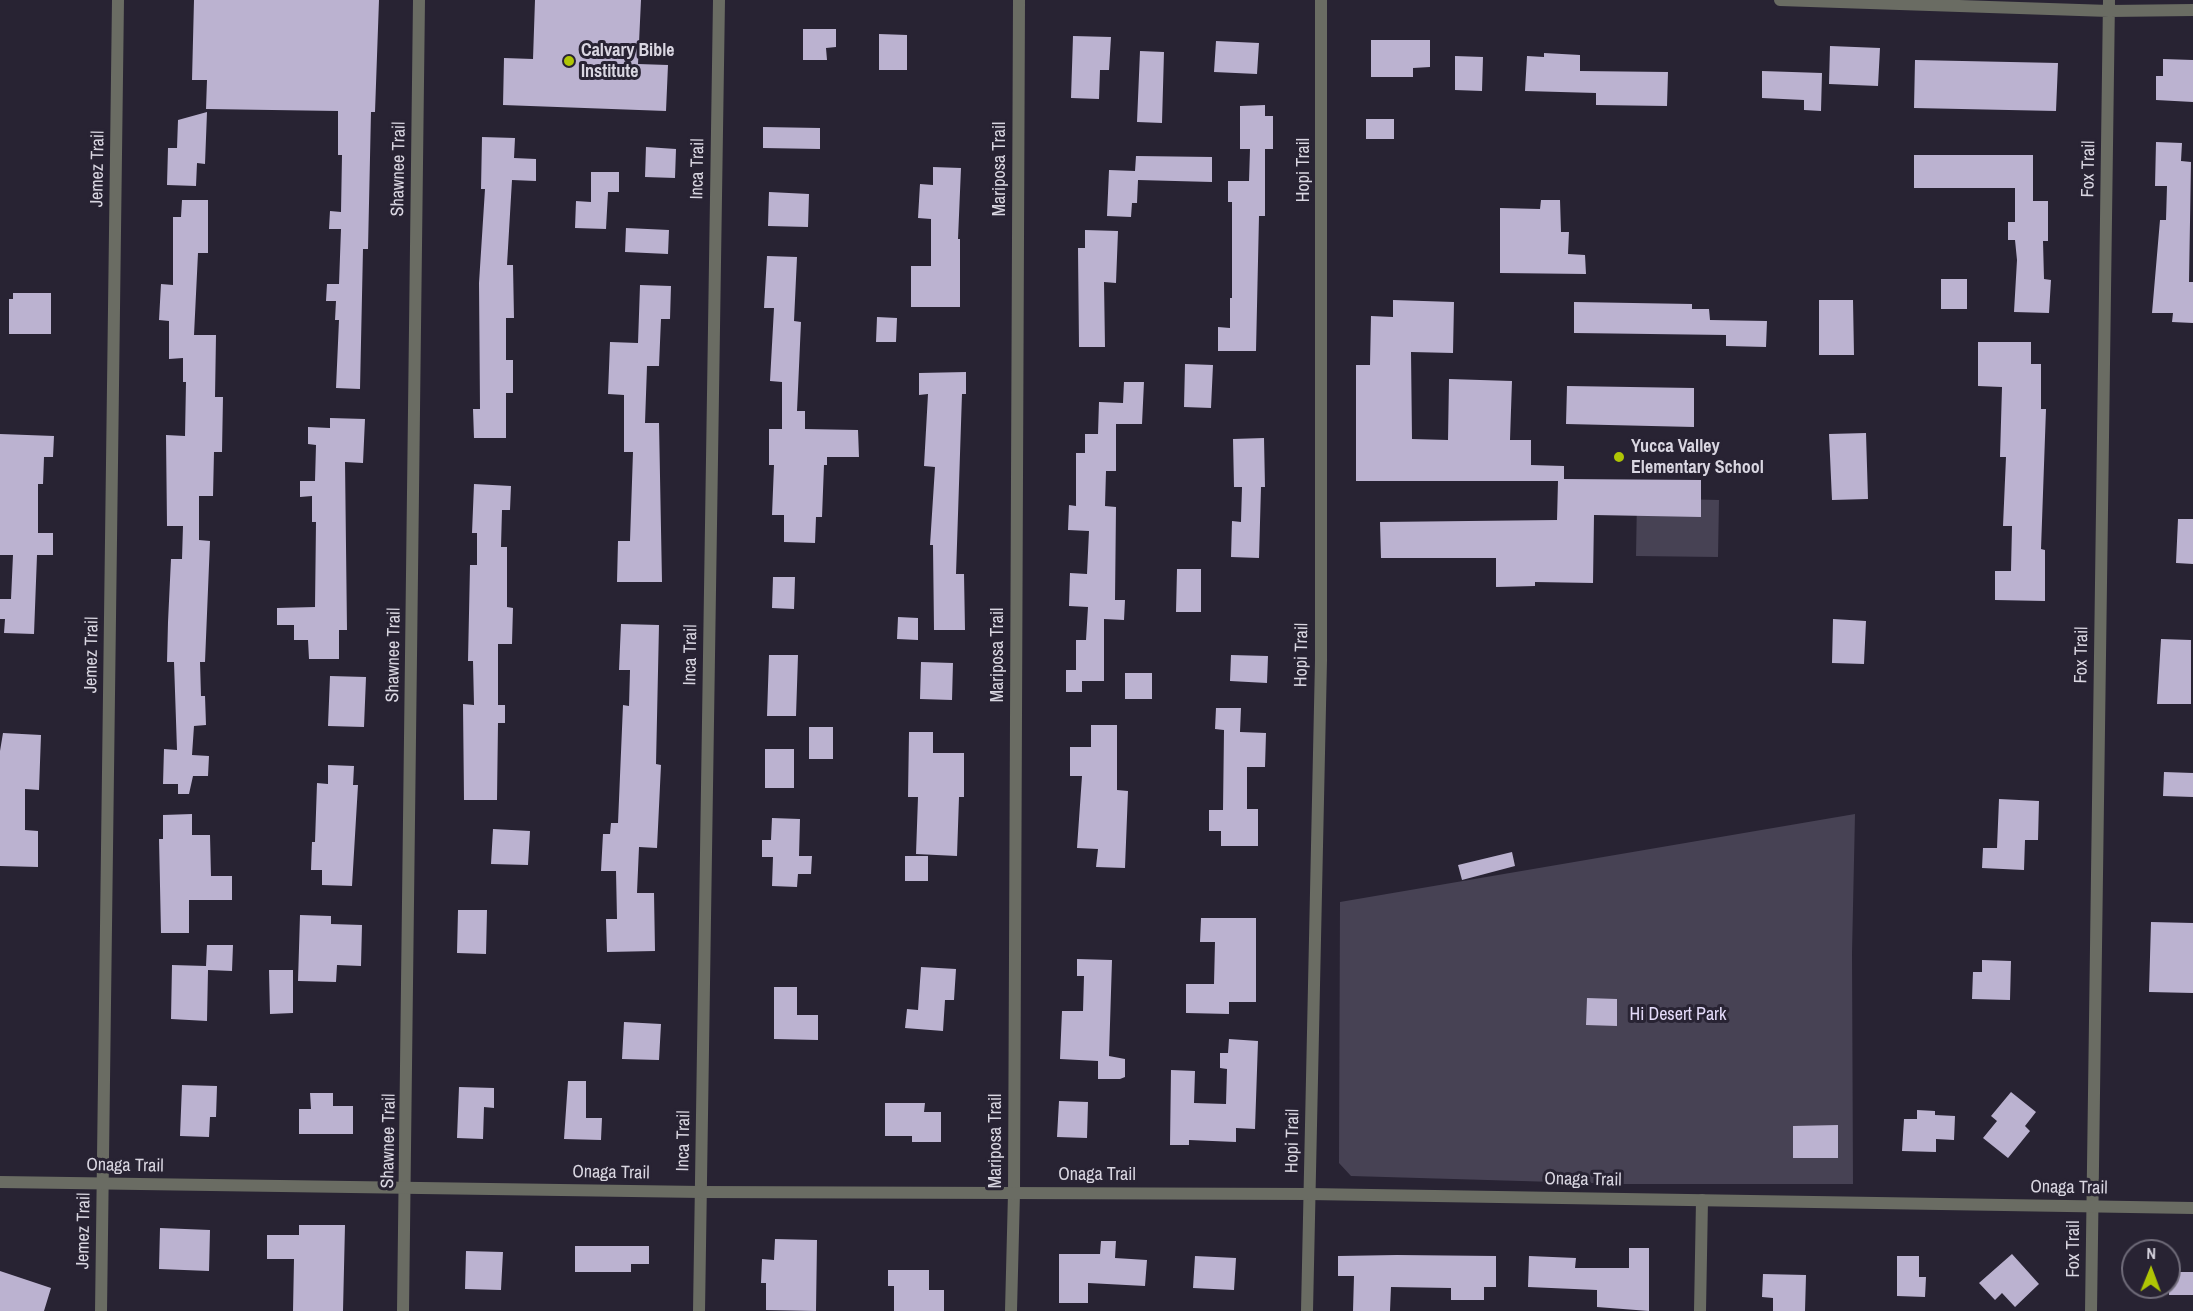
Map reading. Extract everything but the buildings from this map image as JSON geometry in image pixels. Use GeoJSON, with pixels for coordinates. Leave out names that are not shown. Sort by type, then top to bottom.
{"type":"FeatureCollection","features":[{"type":"Feature","properties":{"kind":"street","name":"Jemez Trail"},"geometry":{"type":"LineString","coordinates":[[101,1311],[118,0]]}},
{"type":"Feature","properties":{"kind":"street","name":"Shawnee Trail"},"geometry":{"type":"LineString","coordinates":[[404,1311],[419,0]]}},
{"type":"Feature","properties":{"kind":"street","name":"Inca Trail"},"geometry":{"type":"LineString","coordinates":[[699,1311],[719,0]]}},
{"type":"Feature","properties":{"kind":"street","name":"Mariposa Trail"},"geometry":{"type":"LineString","coordinates":[[1011,1311],[1014,1193],[1019,0]]}},
{"type":"Feature","properties":{"kind":"street","name":"Hopi Trail"},"geometry":{"type":"LineString","coordinates":[[1306,1311],[1321,660],[1321,0]]}},
{"type":"Feature","properties":{"kind":"street"},"geometry":{"type":"LineString","coordinates":[[1780,0],[2109,5],[2193,10]]}},
{"type":"Feature","properties":{"kind":"street","name":"Fox Trail"},"geometry":{"type":"LineString","coordinates":[[2091,1311],[2109,5]]}},
{"type":"Feature","properties":{"kind":"street","name":"Onaga Trail"},"geometry":{"type":"LineString","coordinates":[[0,1182],[701,1192],[1310,1194],[2193,1208]]}},
{"type":"Feature","properties":{"kind":"street"},"geometry":{"type":"LineString","coordinates":[[1700,1311],[1702,1200]]}},
{"type":"Feature","properties":{"kind":"green space"},"geometry":{"type":"Polygon","coordinates":[[[1637,498],[1719,500],[1718,557],[1636,556],[1637,498]]]}},
{"type":"Feature","properties":{"kind":"green space","name":"Hi Desert Park"},"geometry":{"type":"Polygon","coordinates":[[[1855,814],[1852,953],[1853,1184],[1623,1184],[1351,1176],[1339,1163],[1340,902],[1855,814]]]}},
{"type":"Feature","properties":{"kind":"place","name":"Calvary Bible Institute"},"geometry":{"type":"Point","coordinates":[569,61]}},
{"type":"Feature","properties":{"kind":"place","name":"Yucca Valley Elementary School"},"geometry":{"type":"Point","coordinates":[1619,457]}}]}
